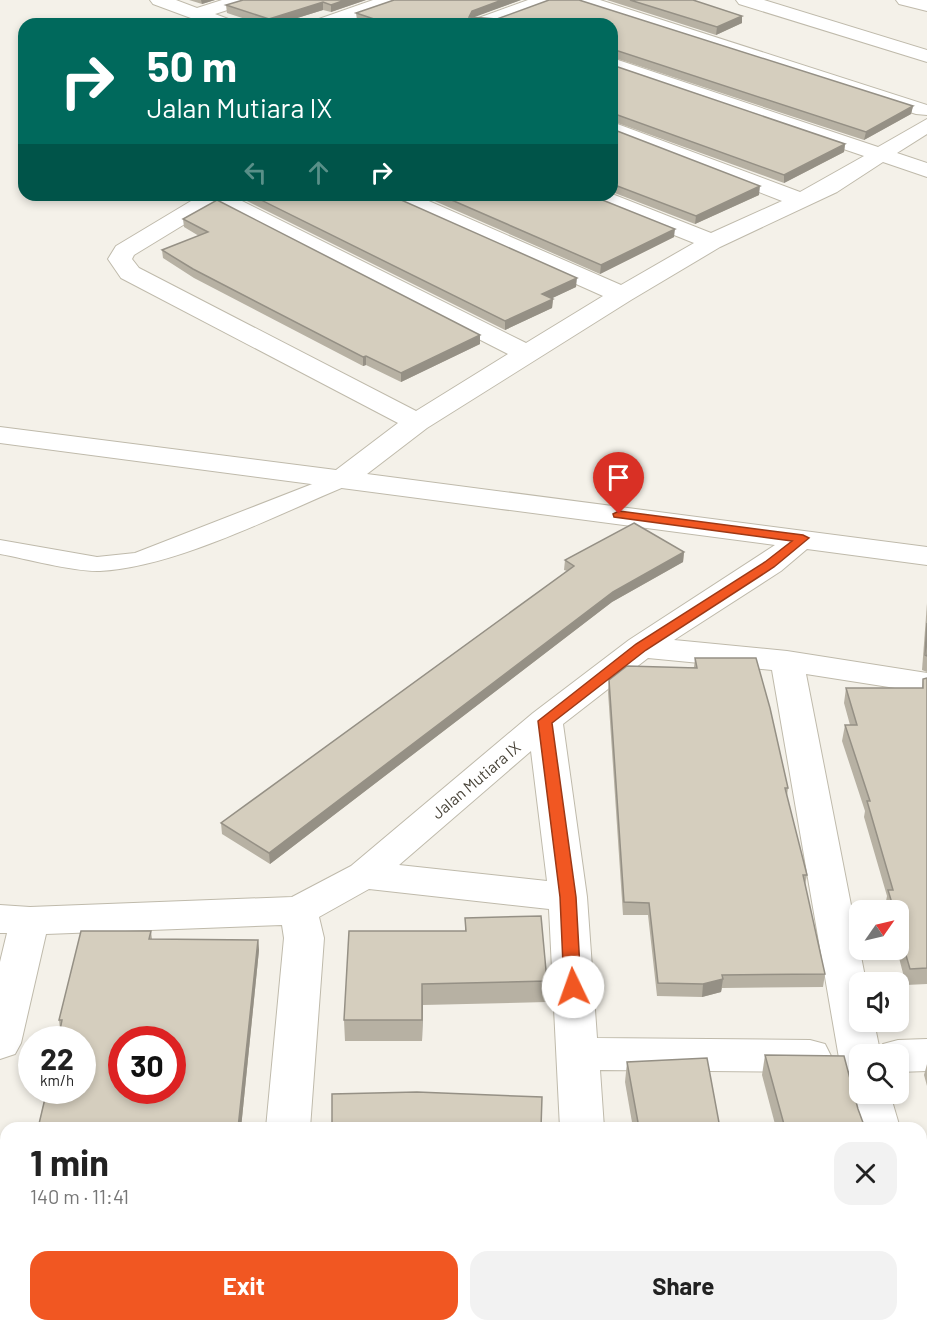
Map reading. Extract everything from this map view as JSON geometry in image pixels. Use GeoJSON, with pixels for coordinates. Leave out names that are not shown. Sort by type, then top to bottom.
{"type":"FeatureCollection","features":[{"type":"Feature","properties":{"kind":"street"},"geometry":{"type":"LineString","coordinates":[[159,0],[208,18]]}},
{"type":"Feature","properties":{"kind":"street"},"geometry":{"type":"LineString","coordinates":[[197,14],[240,0]]}},
{"type":"Feature","properties":{"kind":"street"},"geometry":{"type":"LineString","coordinates":[[343,18],[390,0]]}},
{"type":"Feature","properties":{"kind":"street"},"geometry":{"type":"LineString","coordinates":[[500,18],[545,0]]}},
{"type":"Feature","properties":{"kind":"street"},"geometry":{"type":"LineString","coordinates":[[582,0],[927,111]]}},
{"type":"Feature","properties":{"kind":"street"},"geometry":{"type":"LineString","coordinates":[[745,0],[927,56]]}},
{"type":"Feature","properties":{"kind":"street"},"geometry":{"type":"LineString","coordinates":[[905,0],[927,6]]}},
{"type":"Feature","properties":{"kind":"street"},"geometry":{"type":"LineString","coordinates":[[618,66],[927,170]]}},
{"type":"Feature","properties":{"kind":"street"},"geometry":{"type":"LineString","coordinates":[[343,478],[417,422],[622,296],[712,242],[800,200],[880,156],[927,125]]}},
{"type":"Feature","properties":{"kind":"street"},"geometry":{"type":"LineString","coordinates":[[618,131],[800,200]]}},
{"type":"Feature","properties":{"kind":"street"},"geometry":{"type":"LineString","coordinates":[[206,201],[124,251],[120,259],[123,266],[130,273],[417,422]]}},
{"type":"Feature","properties":{"kind":"street"},"geometry":{"type":"LineString","coordinates":[[228,201],[527,354]]}},
{"type":"Feature","properties":{"kind":"street"},"geometry":{"type":"LineString","coordinates":[[409,201],[622,296]]}},
{"type":"Feature","properties":{"kind":"street"},"geometry":{"type":"LineString","coordinates":[[610,201],[712,242]]}},
{"type":"Feature","properties":{"kind":"street"},"geometry":{"type":"LineString","coordinates":[[0,435],[927,555]]}},
{"type":"Feature","properties":{"kind":"street","name":"Jalan Mutiara IX"},"geometry":{"type":"LineString","coordinates":[[299,911],[364,875],[545,721],[641,647],[770,564],[803,538]]}},
{"type":"Feature","properties":{"kind":"street"},"geometry":{"type":"LineString","coordinates":[[641,647],[787,661],[927,683]]}},
{"type":"Feature","properties":{"kind":"street"},"geometry":{"type":"LineString","coordinates":[[787,661],[857,1044]]}},
{"type":"Feature","properties":{"kind":"street"},"geometry":{"type":"LineString","coordinates":[[545,721],[568,897],[582,1122]]}},
{"type":"Feature","properties":{"kind":"street"},"geometry":{"type":"LineString","coordinates":[[364,875],[568,897]]}},
{"type":"Feature","properties":{"kind":"street"},"geometry":{"type":"LineString","coordinates":[[0,1044],[15,920],[299,911],[304,938],[289,1122]]}},
{"type":"Feature","properties":{"kind":"street"},"geometry":{"type":"LineString","coordinates":[[576,1054],[849,1057]]}},
{"type":"Feature","properties":{"kind":"street"},"geometry":{"type":"LineString","coordinates":[[909,1056],[927,1055]]}},
{"type":"Feature","properties":{"kind":"street"},"geometry":{"type":"LineString","coordinates":[[872,1104],[876,1122]]}},
{"type":"Feature","properties":{"kind":"lane"},"geometry":{"type":"LineString","coordinates":[[0,547],[97,564],[138,560],[198,539],[343,478]]}},
{"type":"Feature","properties":{"kind":"building"},"geometry":{"type":"Polygon","coordinates":[[[243,0],[345,0],[331,5],[323,2],[272,18],[226,5],[243,0]]]}},
{"type":"Feature","properties":{"kind":"building"},"geometry":{"type":"Polygon","coordinates":[[[394,0],[502,0],[472,11],[469,17],[483,18],[371,18],[356,13],[394,0]]]}},
{"type":"Feature","properties":{"kind":"building"},"geometry":{"type":"Polygon","coordinates":[[[549,0],[579,0],[913,106],[866,132],[618,51],[618,18],[500,18],[549,0]]]}},
{"type":"Feature","properties":{"kind":"building"},"geometry":{"type":"Polygon","coordinates":[[[630,0],[693,0],[742,16],[717,27],[630,0]]]}},
{"type":"Feature","properties":{"kind":"building"},"geometry":{"type":"Polygon","coordinates":[[[618,67],[845,144],[784,175],[618,115],[618,67]]]}},
{"type":"Feature","properties":{"kind":"building"},"geometry":{"type":"Polygon","coordinates":[[[618,131],[760,186],[696,216],[618,186],[618,131]]]}},
{"type":"Feature","properties":{"kind":"building"},"geometry":{"type":"Polygon","coordinates":[[[219,201],[480,335],[401,373],[366,356],[363,357],[193,269],[162,250],[208,232],[183,219],[219,201]]]}},
{"type":"Feature","properties":{"kind":"building"},"geometry":{"type":"Polygon","coordinates":[[[263,201],[404,201],[577,278],[542,294],[553,299],[505,321],[263,201]]]}},
{"type":"Feature","properties":{"kind":"building"},"geometry":{"type":"Polygon","coordinates":[[[454,201],[605,201],[675,229],[601,265],[454,201]]]}},
{"type":"Feature","properties":{"kind":"building"},"geometry":{"type":"Polygon","coordinates":[[[634,523],[684,552],[613,592],[269,853],[221,823],[574,566],[565,560],[634,523]]]}},
{"type":"Feature","properties":{"kind":"building"},"geometry":{"type":"Polygon","coordinates":[[[927,623],[927,656],[925,655],[927,623]]]}},
{"type":"Feature","properties":{"kind":"building"},"geometry":{"type":"Polygon","coordinates":[[[695,658],[756,658],[770,708],[788,788],[785,788],[807,875],[803,875],[825,974],[722,975],[723,979],[703,984],[658,983],[649,903],[624,902],[609,680],[627,666],[697,668],[695,658]]]}},
{"type":"Feature","properties":{"kind":"building"},"geometry":{"type":"Polygon","coordinates":[[[927,678],[927,968],[910,969],[907,960],[909,900],[891,900],[888,890],[893,890],[867,801],[870,801],[845,725],[857,725],[846,688],[923,688],[923,679],[927,678]]]}},
{"type":"Feature","properties":{"kind":"building"},"geometry":{"type":"Polygon","coordinates":[[[541,916],[547,981],[422,984],[422,1020],[344,1020],[349,931],[466,931],[465,918],[541,916]]]}},
{"type":"Feature","properties":{"kind":"building"},"geometry":{"type":"Polygon","coordinates":[[[81,931],[151,931],[149,939],[258,940],[239,1122],[39,1122],[44,1104],[96,1104],[96,1026],[61,1026],[62,1020],[59,1020],[81,931]]]}},
{"type":"Feature","properties":{"kind":"building"},"geometry":{"type":"Polygon","coordinates":[[[765,1055],[844,1056],[849,1075],[849,1104],[857,1104],[863,1122],[783,1122],[765,1055]]]}},
{"type":"Feature","properties":{"kind":"building"},"geometry":{"type":"Polygon","coordinates":[[[707,1058],[719,1122],[638,1122],[627,1062],[707,1058]]]}},
{"type":"Feature","properties":{"kind":"building"},"geometry":{"type":"Polygon","coordinates":[[[417,1092],[542,1097],[541,1122],[332,1122],[332,1094],[417,1092]]]}},
{"type":"Feature","properties":{"kind":"route"},"geometry":{"type":"LineString","coordinates":[[573,987],[568,897],[545,721],[641,647],[770,564],[803,538],[619,514]]}}]}
